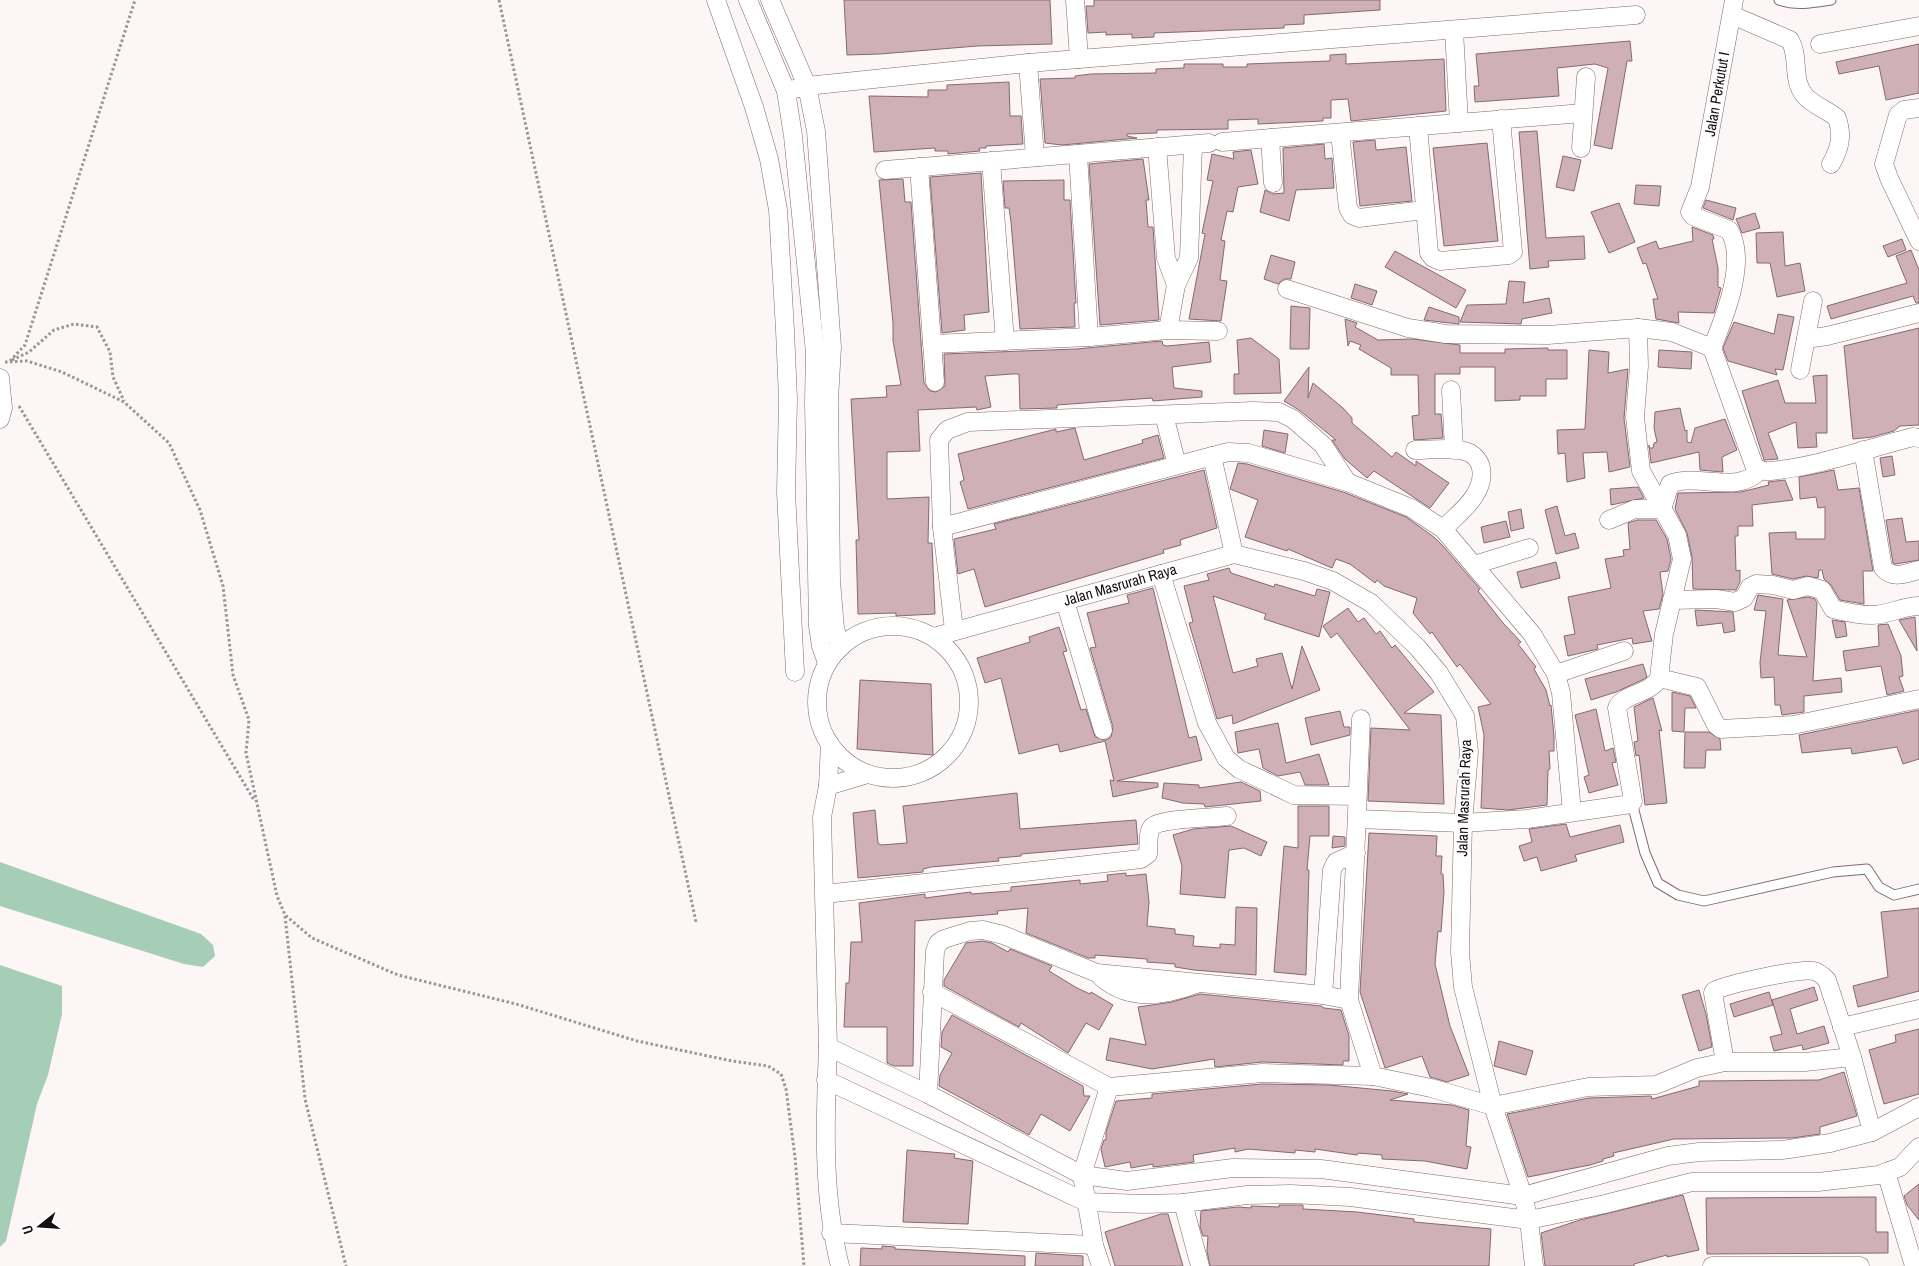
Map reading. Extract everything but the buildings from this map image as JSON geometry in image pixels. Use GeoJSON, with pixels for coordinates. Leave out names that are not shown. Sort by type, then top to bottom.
{"type":"FeatureCollection","features":[{"type":"Feature","properties":{"kind":"street"},"geometry":{"type":"LineString","coordinates":[[716,0],[762,133],[769,159],[778,210],[786,330],[788,399],[786,492],[795,672]]}},
{"type":"Feature","properties":{"kind":"street"},"geometry":{"type":"LineString","coordinates":[[748,0],[786,90],[793,136],[815,352],[814,402],[818,626],[821,646],[827,663]]}},
{"type":"Feature","properties":{"kind":"street"},"geometry":{"type":"LineString","coordinates":[[770,0],[807,86],[816,131],[832,347],[829,400],[831,581],[835,628],[840,648]]}},
{"type":"Feature","properties":{"kind":"street"},"geometry":{"type":"LineString","coordinates":[[1075,0],[1079,60]]}},
{"type":"Feature","properties":{"kind":"street"},"geometry":{"type":"LineString","coordinates":[[1733,7],[1790,40],[1794,47],[1798,82],[1801,90],[1806,97],[1837,118],[1841,138],[1838,152],[1831,164]]}},
{"type":"Feature","properties":{"kind":"street","name":"Jalan Perkutut I"},"geometry":{"type":"LineString","coordinates":[[1712,348],[1725,317],[1733,286],[1735,253],[1729,230],[1691,215],[1691,208],[1700,187],[1733,7]]}},
{"type":"Feature","properties":{"kind":"street"},"geometry":{"type":"LineString","coordinates":[[786,90],[807,86],[1028,64],[1636,15]]}},
{"type":"Feature","properties":{"kind":"street"},"geometry":{"type":"LineString","coordinates":[[1820,44],[1919,26]]}},
{"type":"Feature","properties":{"kind":"street"},"geometry":{"type":"LineString","coordinates":[[1454,30],[1459,123]]}},
{"type":"Feature","properties":{"kind":"street"},"geometry":{"type":"LineString","coordinates":[[1028,64],[1034,157]]}},
{"type":"Feature","properties":{"kind":"street"},"geometry":{"type":"LineString","coordinates":[[1581,148],[1586,77]]}},
{"type":"Feature","properties":{"kind":"street"},"geometry":{"type":"LineString","coordinates":[[1919,108],[1904,110],[1898,116],[1884,164],[1919,241]]}},
{"type":"Feature","properties":{"kind":"street"},"geometry":{"type":"LineString","coordinates":[[885,170],[1583,113]]}},
{"type":"Feature","properties":{"kind":"street"},"geometry":{"type":"LineString","coordinates":[[1418,126],[1429,253],[1435,260],[1509,254],[1513,252],[1501,120]]}},
{"type":"Feature","properties":{"kind":"street"},"geometry":{"type":"LineString","coordinates":[[1340,133],[1348,208],[1352,215],[1359,218],[1424,210]]}},
{"type":"Feature","properties":{"kind":"street"},"geometry":{"type":"LineString","coordinates":[[1270,138],[1273,184]]}},
{"type":"Feature","properties":{"kind":"street"},"geometry":{"type":"LineString","coordinates":[[1168,330],[1176,285],[1189,258],[1208,143]]}},
{"type":"Feature","properties":{"kind":"street"},"geometry":{"type":"LineString","coordinates":[[1157,147],[1166,258],[1176,285]]}},
{"type":"Feature","properties":{"kind":"street"},"geometry":{"type":"LineString","coordinates":[[1078,154],[1089,336]]}},
{"type":"Feature","properties":{"kind":"street"},"geometry":{"type":"LineString","coordinates":[[991,161],[1005,341]]}},
{"type":"Feature","properties":{"kind":"street"},"geometry":{"type":"LineString","coordinates":[[919,167],[935,382]]}},
{"type":"Feature","properties":{"kind":"street"},"geometry":{"type":"LineString","coordinates":[[1287,290],[1408,328],[1446,334],[1548,335],[1638,328],[1672,332],[1712,348],[1754,465],[1760,470],[1770,471],[1809,464],[1913,437],[1919,438]]}},
{"type":"Feature","properties":{"kind":"street"},"geometry":{"type":"LineString","coordinates":[[1800,370],[1813,301]]}},
{"type":"Feature","properties":{"kind":"street"},"geometry":{"type":"LineString","coordinates":[[1806,339],[1828,336],[1919,313]]}},
{"type":"Feature","properties":{"kind":"street"},"geometry":{"type":"LineString","coordinates":[[812,319],[830,318]]}},
{"type":"Feature","properties":{"kind":"street"},"geometry":{"type":"LineString","coordinates":[[1357,819],[1463,823],[1527,819],[1628,805],[1632,796],[1617,708],[1624,700],[1652,687],[1659,678],[1664,634],[1682,559],[1677,535],[1641,471],[1635,417],[1639,366],[1638,328]]}},
{"type":"Feature","properties":{"kind":"street"},"geometry":{"type":"LineString","coordinates":[[932,344],[1168,330],[1218,331]]}},
{"type":"Feature","properties":{"kind":"street"},"geometry":{"type":"LineString","coordinates":[[0,378],[3,408],[0,419]]}},
{"type":"Feature","properties":{"kind":"street"},"geometry":{"type":"LineString","coordinates":[[1451,390],[1454,450]]}},
{"type":"Feature","properties":{"kind":"street"},"geometry":{"type":"LineString","coordinates":[[954,630],[942,527],[940,440],[943,433],[952,426],[968,422],[1279,412],[1293,418],[1324,445],[1348,482]]}},
{"type":"Feature","properties":{"kind":"street"},"geometry":{"type":"LineString","coordinates":[[1164,415],[1177,465]]}},
{"type":"Feature","properties":{"kind":"street"},"geometry":{"type":"LineString","coordinates":[[1415,450],[1468,452],[1477,459],[1481,470],[1481,480],[1472,500],[1443,529]]}},
{"type":"Feature","properties":{"kind":"street"},"geometry":{"type":"LineString","coordinates":[[1863,450],[1883,568],[1887,573],[1898,575],[1919,570]]}},
{"type":"Feature","properties":{"kind":"street"},"geometry":{"type":"LineString","coordinates":[[942,527],[1212,456],[1242,451],[1348,482],[1411,508],[1443,529],[1532,634],[1556,674],[1565,714],[1572,812]]}},
{"type":"Feature","properties":{"kind":"street"},"geometry":{"type":"LineString","coordinates":[[1212,456],[1234,554]]}},
{"type":"Feature","properties":{"kind":"street"},"geometry":{"type":"LineString","coordinates":[[1662,509],[1670,484],[1679,480],[1691,479],[1716,483],[1739,481],[1750,478],[1760,470]]}},
{"type":"Feature","properties":{"kind":"street"},"geometry":{"type":"LineString","coordinates":[[1609,520],[1635,509],[1662,509]]}},
{"type":"Feature","properties":{"kind":"street"},"geometry":{"type":"LineString","coordinates":[[1474,565],[1529,548]]}},
{"type":"Feature","properties":{"kind":"street","name":"Jalan Masrurah Raya"},"geometry":{"type":"LineString","coordinates":[[934,637],[1234,554],[1277,563],[1333,581],[1371,603],[1417,646],[1439,673],[1465,716],[1469,752],[1463,823],[1460,952],[1463,987],[1493,1106],[1523,1196],[1529,1220],[1534,1266]]}},
{"type":"Feature","properties":{"kind":"street"},"geometry":{"type":"LineString","coordinates":[[1161,574],[1208,723],[1226,758],[1239,769],[1294,794],[1357,796]]}},
{"type":"Feature","properties":{"kind":"street"},"geometry":{"type":"LineString","coordinates":[[1672,600],[1735,602],[1744,598],[1750,587],[1756,584],[1773,585],[1793,590],[1808,586],[1822,590],[1833,609],[1843,611],[1873,615],[1909,606],[1919,606]]}},
{"type":"Feature","properties":{"kind":"street"},"geometry":{"type":"LineString","coordinates":[[1065,601],[1104,730]]}},
{"type":"Feature","properties":{"kind":"street"},"geometry":{"type":"LineString","coordinates":[[888,625],[912,627],[934,637],[952,653],[965,675],[970,699],[966,724],[956,746],[938,763],[917,774],[893,778],[868,774],[847,762],[830,744],[820,721],[818,697],[821,678],[827,663],[840,648],[865,630],[888,625]]}},
{"type":"Feature","properties":{"kind":"street"},"geometry":{"type":"LineString","coordinates":[[1556,674],[1624,651]]}},
{"type":"Feature","properties":{"kind":"street"},"geometry":{"type":"LineString","coordinates":[[1659,678],[1697,686],[1716,725],[1721,729],[1793,725],[1919,699]]}},
{"type":"Feature","properties":{"kind":"street"},"geometry":{"type":"LineString","coordinates":[[1361,719],[1349,1000],[1373,1076]]}},
{"type":"Feature","properties":{"kind":"street"},"geometry":{"type":"LineString","coordinates":[[830,744],[828,786],[822,817],[828,1047],[825,1138],[831,1232],[840,1266]]}},
{"type":"Feature","properties":{"kind":"street"},"geometry":{"type":"LineString","coordinates":[[828,786],[868,774]]}},
{"type":"Feature","properties":{"kind":"street"},"geometry":{"type":"LineString","coordinates":[[825,894],[1142,859],[1148,854],[1150,831],[1153,826],[1165,822],[1227,816]]}},
{"type":"Feature","properties":{"kind":"street"},"geometry":{"type":"LineString","coordinates":[[1323,995],[1332,870],[1340,859],[1356,853]]}},
{"type":"Feature","properties":{"kind":"street"},"geometry":{"type":"LineString","coordinates":[[928,1094],[932,992],[937,946],[944,940],[970,931],[992,931],[1097,973],[1114,987],[1154,995],[1171,993],[1201,982],[1323,995],[1349,1000]]}},
{"type":"Feature","properties":{"kind":"street"},"geometry":{"type":"LineString","coordinates":[[1725,1062],[1713,994],[1717,989],[1762,978],[1809,970],[1818,972],[1827,980],[1852,1057],[1872,1132]]}},
{"type":"Feature","properties":{"kind":"street"},"geometry":{"type":"LineString","coordinates":[[932,992],[1109,1087],[1262,1073],[1373,1076],[1431,1088],[1493,1106],[1588,1088],[1656,1085],[1697,1068],[1725,1062],[1805,1062],[1852,1057]]}},
{"type":"Feature","properties":{"kind":"street"},"geometry":{"type":"LineString","coordinates":[[1842,1028],[1919,1009]]}},
{"type":"Feature","properties":{"kind":"street"},"geometry":{"type":"LineString","coordinates":[[828,1047],[928,1094],[1082,1175],[1127,1181],[1233,1168],[1321,1169],[1523,1196],[1668,1156],[1699,1152],[1782,1150],[1830,1143],[1872,1132],[1919,1107]]}},
{"type":"Feature","properties":{"kind":"street"},"geometry":{"type":"LineString","coordinates":[[826,1080],[1086,1202],[1183,1203],[1247,1195],[1290,1194],[1350,1197],[1529,1220],[1605,1204],[1692,1182],[1818,1182],[1886,1172],[1900,1167],[1919,1147]]}},
{"type":"Feature","properties":{"kind":"street"},"geometry":{"type":"LineString","coordinates":[[1101,1266],[1094,1244],[1082,1175],[1109,1087]]}},
{"type":"Feature","properties":{"kind":"street"},"geometry":{"type":"LineString","coordinates":[[1886,1172],[1914,1266]]}},
{"type":"Feature","properties":{"kind":"street"},"geometry":{"type":"LineString","coordinates":[[1183,1203],[1200,1266]]}},
{"type":"Feature","properties":{"kind":"street"},"geometry":{"type":"LineString","coordinates":[[831,1232],[1094,1244]]}},
{"type":"Feature","properties":{"kind":"street"},"geometry":{"type":"LineString","coordinates":[[1712,1266],[1860,1266]]}},
{"type":"Feature","properties":{"kind":"lane"},"geometry":{"type":"LineString","coordinates":[[1779,0],[1792,4],[1806,4],[1831,0]]}},
{"type":"Feature","properties":{"kind":"lane"},"geometry":{"type":"LineString","coordinates":[[1628,805],[1658,883],[1678,895],[1704,901],[1832,872],[1867,869],[1879,887],[1894,895],[1919,889]]}},
{"type":"Feature","properties":{"kind":"path"},"geometry":{"type":"LineString","coordinates":[[9,361],[25,345],[135,0]]}},
{"type":"Feature","properties":{"kind":"path"},"geometry":{"type":"LineString","coordinates":[[500,0],[696,922]]}},
{"type":"Feature","properties":{"kind":"path"},"geometry":{"type":"LineString","coordinates":[[0,364],[29,352],[54,330],[74,324],[98,327],[110,352],[113,377],[124,402]]}},
{"type":"Feature","properties":{"kind":"path"},"geometry":{"type":"LineString","coordinates":[[9,361],[27,361],[62,372],[124,402],[169,443],[200,510],[223,586],[233,675],[249,720],[246,753],[276,896],[285,915],[306,1099],[346,1266]]}},
{"type":"Feature","properties":{"kind":"path"},"geometry":{"type":"LineString","coordinates":[[15,400],[256,803]]}},
{"type":"Feature","properties":{"kind":"path"},"geometry":{"type":"LineString","coordinates":[[285,915],[312,938],[398,975],[516,1004],[637,1041],[732,1061],[768,1066],[781,1074],[786,1089],[795,1157],[804,1266]]}},
{"type":"Feature","properties":{"kind":"shaded area"},"geometry":{"type":"Polygon","coordinates":[[[0,862],[201,934],[213,945],[215,956],[203,967],[184,964],[0,906],[0,862]]]}},
{"type":"Feature","properties":{"kind":"shaded area"},"geometry":{"type":"Polygon","coordinates":[[[0,965],[62,986],[62,1014],[48,1075],[37,1104],[6,1241],[0,1247],[0,965]]]}}]}
